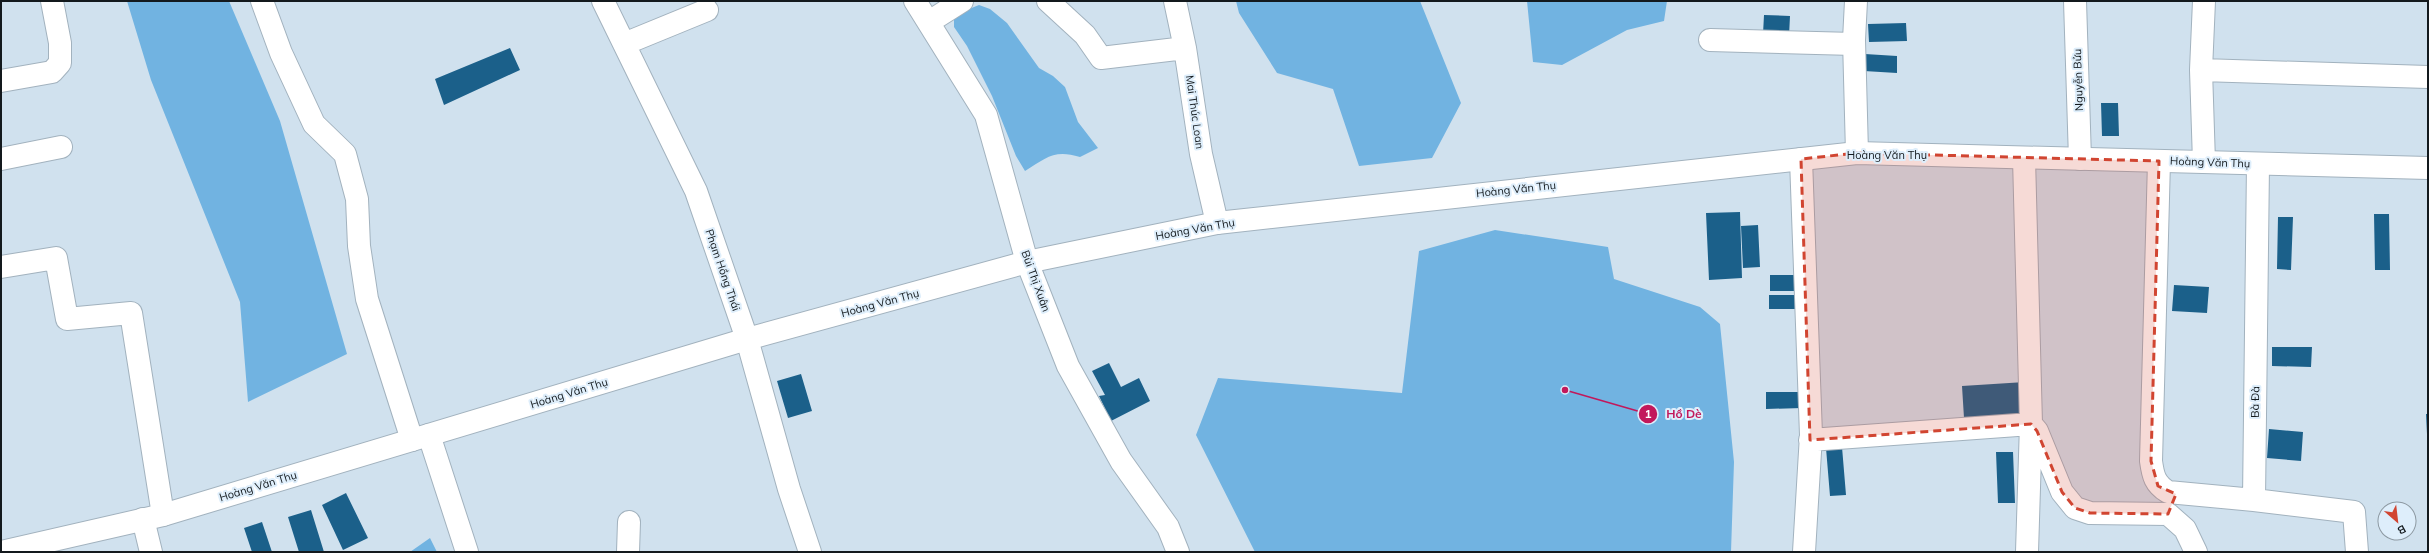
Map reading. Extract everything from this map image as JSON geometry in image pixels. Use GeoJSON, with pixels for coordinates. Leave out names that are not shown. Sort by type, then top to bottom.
{"type":"FeatureCollection","features":[{"type":"Feature","properties":{"kind":"street"},"geometry":{"type":"LineString","coordinates":[[1,80],[52,72],[60,63],[60,43],[52,1]]}},
{"type":"Feature","properties":{"kind":"street"},"geometry":{"type":"LineString","coordinates":[[262,1],[281,53],[314,124],[345,154],[357,199],[359,246],[367,299],[420,437],[467,552]]}},
{"type":"Feature","properties":{"kind":"street","name":"Phạm Hồng Thái"},"geometry":{"type":"LineString","coordinates":[[603,1],[696,190],[747,339],[789,488],[810,552]]}},
{"type":"Feature","properties":{"kind":"street","name":"Bùi Thị Xuân"},"geometry":{"type":"LineString","coordinates":[[915,1],[986,115],[1027,262],[1068,366],[1121,461],[1168,527],[1178,552]]}},
{"type":"Feature","properties":{"kind":"street"},"geometry":{"type":"LineString","coordinates":[[929,22],[962,1]]}},
{"type":"Feature","properties":{"kind":"street"},"geometry":{"type":"LineString","coordinates":[[1048,1],[1085,35],[1101,58],[1186,48]]}},
{"type":"Feature","properties":{"kind":"street","name":"Mai Thúc Loan"},"geometry":{"type":"LineString","coordinates":[[1175,1],[1186,48],[1201,154],[1217,223]]}},
{"type":"Feature","properties":{"kind":"street"},"geometry":{"type":"LineString","coordinates":[[1856,1],[1854,44],[1857,153]]}},
{"type":"Feature","properties":{"kind":"street","name":"Nguyễn Bửu"},"geometry":{"type":"LineString","coordinates":[[2075,1],[2080,159]]}},
{"type":"Feature","properties":{"kind":"street"},"geometry":{"type":"LineString","coordinates":[[2204,1],[2202,70],[2204,162]]}},
{"type":"Feature","properties":{"kind":"street"},"geometry":{"type":"LineString","coordinates":[[624,44],[707,10]]}},
{"type":"Feature","properties":{"kind":"street"},"geometry":{"type":"LineString","coordinates":[[1710,40],[1854,44]]}},
{"type":"Feature","properties":{"kind":"street"},"geometry":{"type":"LineString","coordinates":[[2202,70],[2428,77]]}},
{"type":"Feature","properties":{"kind":"street"},"geometry":{"type":"LineString","coordinates":[[1,159],[61,147]]}},
{"type":"Feature","properties":{"kind":"street","name":"Hoàng Văn Thụ"},"geometry":{"type":"LineString","coordinates":[[1,552],[153,517],[747,339],[1027,262],[1217,223],[1857,153],[2428,168]]}},
{"type":"Feature","properties":{"kind":"street"},"geometry":{"type":"LineString","coordinates":[[2024,158],[2031,424],[2027,552]]}},
{"type":"Feature","properties":{"kind":"street"},"geometry":{"type":"LineString","coordinates":[[1802,159],[1810,440],[1804,552]]}},
{"type":"Feature","properties":{"kind":"street"},"geometry":{"type":"LineString","coordinates":[[2159,161],[2151,461],[2154,479],[2158,486],[2168,492],[2176,494],[2254,500],[2354,512],[2357,552]]}},
{"type":"Feature","properties":{"kind":"street","name":"Bà Đà"},"geometry":{"type":"LineString","coordinates":[[2254,500],[2258,164]]}},
{"type":"Feature","properties":{"kind":"street"},"geometry":{"type":"LineString","coordinates":[[1,268],[56,258],[67,319],[131,313],[153,517],[151,552]]}},
{"type":"Feature","properties":{"kind":"street"},"geometry":{"type":"LineString","coordinates":[[1810,440],[2031,424]]}},
{"type":"Feature","properties":{"kind":"street"},"geometry":{"type":"LineString","coordinates":[[2031,424],[2037,431],[2062,492],[2075,508],[2090,512],[2168,514],[2185,529],[2196,552]]}},
{"type":"Feature","properties":{"kind":"street"},"geometry":{"type":"LineString","coordinates":[[2168,514],[2176,494]]}},
{"type":"Feature","properties":{"kind":"street"},"geometry":{"type":"LineString","coordinates":[[628,552],[629,522]]}},
{"type":"Feature","properties":{"kind":"highlighted area"},"geometry":{"type":"Polygon","coordinates":[[[1857,153],[2159,161],[2151,461],[2158,486],[2176,494],[2168,514],[2090,513],[2075,508],[2062,492],[2037,431],[2031,424],[1810,440],[1801,159],[1857,153]]]}},
{"type":"Feature","properties":{"kind":"water"},"geometry":{"type":"Polygon","coordinates":[[[127,1],[229,1],[280,121],[347,354],[248,402],[240,302],[151,80],[127,1]]]}},
{"type":"Feature","properties":{"kind":"water"},"geometry":{"type":"Polygon","coordinates":[[[1236,1],[1420,1],[1461,103],[1432,158],[1359,166],[1333,89],[1277,73],[1239,13],[1236,1]]]}},
{"type":"Feature","properties":{"kind":"water"},"geometry":{"type":"Polygon","coordinates":[[[1527,1],[1667,1],[1664,21],[1627,30],[1562,65],[1533,62],[1527,1]]]}},
{"type":"Feature","properties":{"kind":"water"},"geometry":{"type":"Polygon","coordinates":[[[979,5],[990,9],[1007,23],[1039,68],[1053,76],[1065,87],[1078,122],[1098,148],[1080,157],[1057,154],[1039,162],[1025,171],[1016,156],[992,96],[967,46],[954,27],[954,15],[979,5]]]}},
{"type":"Feature","properties":{"kind":"water"},"geometry":{"type":"Polygon","coordinates":[[[1495,230],[1608,247],[1614,279],[1700,307],[1720,324],[1734,462],[1731,552],[1255,552],[1196,435],[1218,378],[1402,393],[1419,251],[1495,230]]]}},
{"type":"Feature","properties":{"kind":"water"},"geometry":{"type":"Polygon","coordinates":[[[430,538],[437,552],[410,552],[430,538]]]}},
{"type":"Feature","properties":{"kind":"building"},"geometry":{"type":"Polygon","coordinates":[[[1764,15],[1790,16],[1789,36],[1763,34],[1764,15]]]}},
{"type":"Feature","properties":{"kind":"building"},"geometry":{"type":"Polygon","coordinates":[[[1906,23],[1907,41],[1869,42],[1868,24],[1906,23]]]}},
{"type":"Feature","properties":{"kind":"building"},"geometry":{"type":"Polygon","coordinates":[[[510,48],[520,70],[444,105],[435,79],[510,48]]]}},
{"type":"Feature","properties":{"kind":"building"},"geometry":{"type":"Polygon","coordinates":[[[1865,54],[1897,56],[1897,73],[1864,71],[1865,54]]]}},
{"type":"Feature","properties":{"kind":"building"},"geometry":{"type":"Polygon","coordinates":[[[2101,103],[2118,103],[2119,136],[2102,136],[2101,103]]]}},
{"type":"Feature","properties":{"kind":"building"},"geometry":{"type":"Polygon","coordinates":[[[1740,212],[1742,278],[1709,280],[1706,213],[1740,212]]]}},
{"type":"Feature","properties":{"kind":"building"},"geometry":{"type":"Polygon","coordinates":[[[2374,214],[2389,214],[2390,270],[2375,270],[2374,214]]]}},
{"type":"Feature","properties":{"kind":"building"},"geometry":{"type":"Polygon","coordinates":[[[2278,217],[2293,217],[2291,270],[2277,269],[2278,217]]]}},
{"type":"Feature","properties":{"kind":"building"},"geometry":{"type":"Polygon","coordinates":[[[1758,225],[1760,267],[1743,268],[1741,226],[1758,225]]]}},
{"type":"Feature","properties":{"kind":"building"},"geometry":{"type":"Polygon","coordinates":[[[1770,275],[1801,275],[1801,291],[1770,291],[1770,275]]]}},
{"type":"Feature","properties":{"kind":"building"},"geometry":{"type":"Polygon","coordinates":[[[2174,285],[2209,287],[2207,313],[2172,311],[2174,285]]]}},
{"type":"Feature","properties":{"kind":"building"},"geometry":{"type":"Polygon","coordinates":[[[1769,295],[1800,295],[1799,309],[1769,309],[1769,295]]]}},
{"type":"Feature","properties":{"kind":"building"},"geometry":{"type":"Polygon","coordinates":[[[2272,347],[2312,347],[2311,367],[2272,366],[2272,347]]]}},
{"type":"Feature","properties":{"kind":"building"},"geometry":{"type":"Polygon","coordinates":[[[1109,363],[1121,387],[1139,378],[1150,401],[1111,421],[1099,396],[1105,395],[1092,371],[1109,363]]]}},
{"type":"Feature","properties":{"kind":"building"},"geometry":{"type":"Polygon","coordinates":[[[801,374],[812,411],[788,418],[777,381],[801,374]]]}},
{"type":"Feature","properties":{"kind":"building"},"geometry":{"type":"Polygon","coordinates":[[[2025,382],[2027,413],[1964,418],[1962,386],[2025,382]]]}},
{"type":"Feature","properties":{"kind":"building"},"geometry":{"type":"Polygon","coordinates":[[[1766,392],[1802,392],[1802,408],[1766,409],[1766,392]]]}},
{"type":"Feature","properties":{"kind":"building"},"geometry":{"type":"Polygon","coordinates":[[[2426,414],[2428,414],[2428,434],[2427,434],[2426,414]]]}},
{"type":"Feature","properties":{"kind":"building"},"geometry":{"type":"Polygon","coordinates":[[[2269,429],[2303,432],[2301,461],[2267,458],[2269,429]]]}},
{"type":"Feature","properties":{"kind":"building"},"geometry":{"type":"Polygon","coordinates":[[[1842,447],[1846,495],[1830,496],[1826,448],[1842,447]]]}},
{"type":"Feature","properties":{"kind":"building"},"geometry":{"type":"Polygon","coordinates":[[[1996,452],[2013,452],[2015,503],[1998,503],[1996,452]]]}},
{"type":"Feature","properties":{"kind":"building"},"geometry":{"type":"Polygon","coordinates":[[[346,493],[368,538],[343,550],[322,505],[346,493]]]}},
{"type":"Feature","properties":{"kind":"building"},"geometry":{"type":"Polygon","coordinates":[[[311,510],[324,552],[299,552],[288,517],[311,510]]]}},
{"type":"Feature","properties":{"kind":"building"},"geometry":{"type":"Polygon","coordinates":[[[262,522],[272,552],[252,552],[244,528],[262,522]]]}},
{"type":"Feature","properties":{"kind":"place","name":"Hồ Dè"},"geometry":{"type":"Point","coordinates":[1565,390]}}]}
